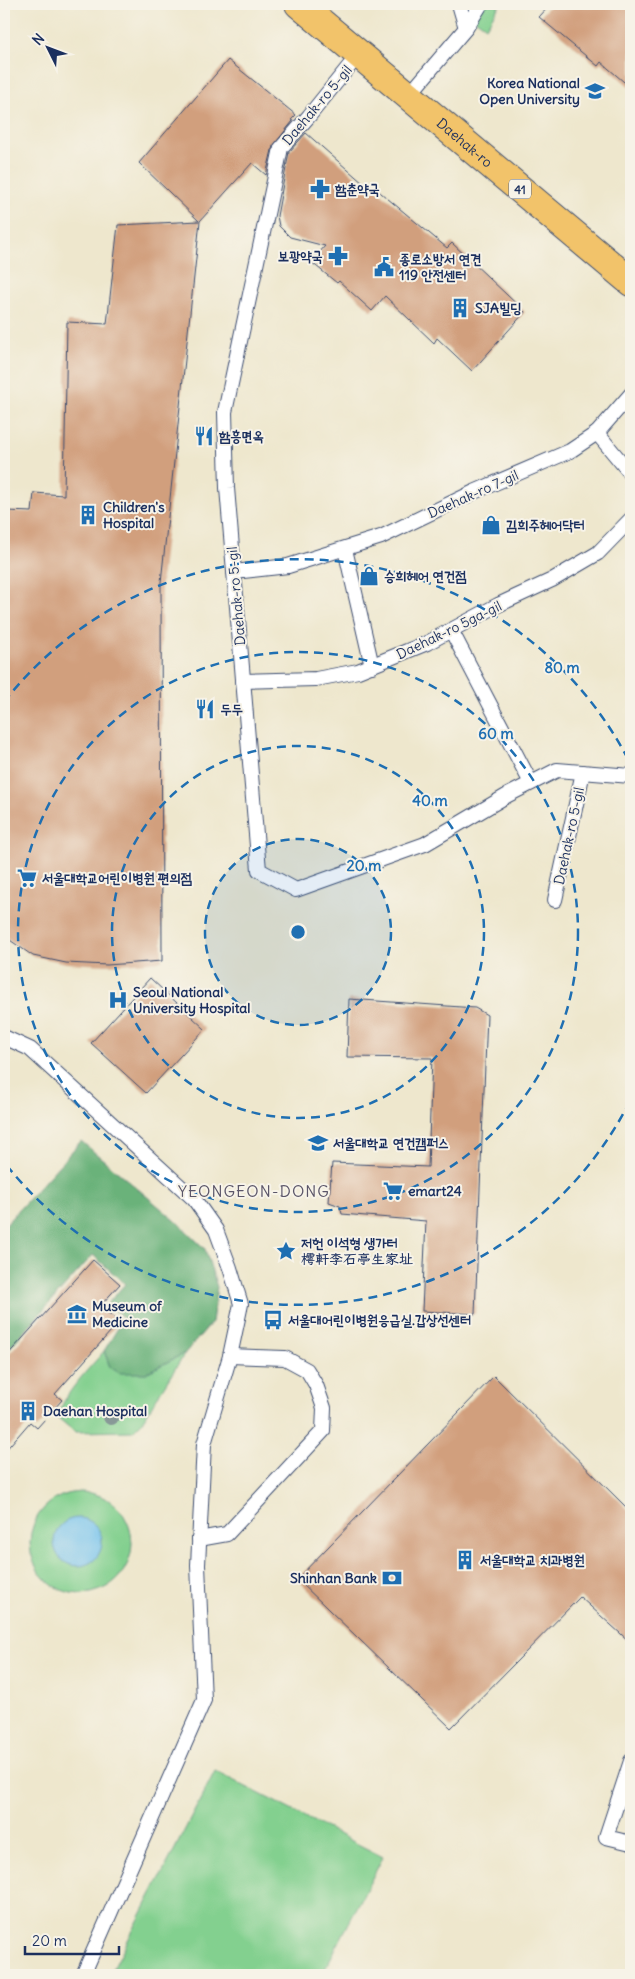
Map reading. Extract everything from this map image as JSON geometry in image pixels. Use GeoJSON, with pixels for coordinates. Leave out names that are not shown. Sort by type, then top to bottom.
{"type":"FeatureCollection","features":[{"type":"Feature","properties":{"kind":"main road","name":"Daehak-ro"},"geometry":{"type":"LineString","coordinates":[[299,4],[631,282]]}},
{"type":"Feature","properties":{"kind":"lane"},"geometry":{"type":"LineString","coordinates":[[459,4],[466,28]]}},
{"type":"Feature","properties":{"kind":"lane"},"geometry":{"type":"LineString","coordinates":[[409,95],[466,28],[481,4]]}},
{"type":"Feature","properties":{"kind":"lane","name":"Daehak-ro 5-gil"},"geometry":{"type":"LineString","coordinates":[[360,54],[310,116],[280,148],[225,412],[227,488],[259,870],[296,890],[425,844],[556,770],[631,776]]}},
{"type":"Feature","properties":{"kind":"lane","name":"Daehak-ro 7-gil"},"geometry":{"type":"LineString","coordinates":[[234,572],[288,566],[381,537],[474,492],[570,451],[597,433],[631,394]]}},
{"type":"Feature","properties":{"kind":"lane"},"geometry":{"type":"LineString","coordinates":[[597,433],[631,474]]}},
{"type":"Feature","properties":{"kind":"lane","name":"Daehak-ro 5ga-gil"},"geometry":{"type":"LineString","coordinates":[[243,681],[316,678],[358,671],[372,666],[427,643],[498,605],[552,580],[598,553],[631,519]]}},
{"type":"Feature","properties":{"kind":"lane"},"geometry":{"type":"LineString","coordinates":[[345,549],[372,666]]}},
{"type":"Feature","properties":{"kind":"lane"},"geometry":{"type":"LineString","coordinates":[[451,630],[531,783]]}},
{"type":"Feature","properties":{"kind":"lane","name":"Daehak-ro 5-gil"},"geometry":{"type":"LineString","coordinates":[[555,900],[583,772]]}},
{"type":"Feature","properties":{"kind":"lane"},"geometry":{"type":"LineString","coordinates":[[4,1037],[30,1049],[194,1199],[216,1230],[241,1304],[230,1356],[204,1444],[198,1565],[204,1700],[83,1975]]}},
{"type":"Feature","properties":{"kind":"lane"},"geometry":{"type":"LineString","coordinates":[[199,1538],[227,1534],[323,1431],[324,1408],[316,1385],[307,1370],[285,1358],[230,1356]]}},
{"type":"Feature","properties":{"kind":"lane"},"geometry":{"type":"LineString","coordinates":[[631,1761],[606,1837],[631,1843]]}},
{"type":"Feature","properties":{"kind":"green space"},"geometry":{"type":"Polygon","coordinates":[[[454,4],[500,4],[486,27],[454,4]]]}},
{"type":"Feature","properties":{"kind":"green space"},"geometry":{"type":"Polygon","coordinates":[[[81,1141],[176,1221],[205,1249],[217,1287],[212,1322],[185,1353],[146,1373],[119,1373],[110,1367],[104,1351],[124,1318],[107,1304],[125,1284],[93,1255],[4,1354],[4,1226],[81,1141]]]}},
{"type":"Feature","properties":{"kind":"green space"},"geometry":{"type":"Polygon","coordinates":[[[104,1351],[110,1367],[146,1373],[185,1353],[141,1423],[133,1431],[75,1432],[58,1418],[60,1410],[70,1392],[104,1351]]]}},
{"type":"Feature","properties":{"kind":"green space"},"geometry":{"type":"Polygon","coordinates":[[[81,1492],[101,1496],[117,1507],[128,1523],[132,1543],[128,1563],[117,1579],[101,1590],[81,1594],[61,1590],[45,1579],[34,1563],[30,1543],[34,1523],[45,1507],[61,1496],[81,1492]]]}},
{"type":"Feature","properties":{"kind":"green space"},"geometry":{"type":"Polygon","coordinates":[[[215,1771],[383,1857],[322,1975],[110,1975],[215,1771]]]}},
{"type":"Feature","properties":{"kind":"water"},"geometry":{"type":"Polygon","coordinates":[[[78,1518],[87,1520],[95,1525],[100,1533],[102,1542],[100,1551],[95,1559],[87,1564],[78,1566],[69,1564],[61,1559],[56,1551],[54,1542],[56,1533],[61,1525],[69,1520],[78,1518]]]}},
{"type":"Feature","properties":{"kind":"building"},"geometry":{"type":"Polygon","coordinates":[[[551,4],[631,4],[631,88],[601,62],[598,66],[539,17],[551,4]]]}},
{"type":"Feature","properties":{"kind":"building","name":"Children's Hospital"},"geometry":{"type":"Polygon","coordinates":[[[228,60],[296,115],[273,146],[266,175],[252,163],[200,221],[161,582],[162,961],[107,965],[66,963],[33,956],[4,936],[4,518],[7,518],[7,511],[32,512],[34,493],[64,495],[67,322],[107,324],[118,225],[199,221],[139,163],[228,60]]]}},
{"type":"Feature","properties":{"kind":"building"},"geometry":{"type":"Polygon","coordinates":[[[306,133],[372,191],[375,188],[447,248],[452,243],[525,312],[472,371],[437,338],[434,343],[385,296],[372,311],[339,281],[337,283],[311,262],[325,246],[290,237],[279,226],[277,216],[289,152],[306,133]]]}},
{"type":"Feature","properties":{"kind":"building"},"geometry":{"type":"Polygon","coordinates":[[[150,978],[205,1029],[146,1093],[91,1043],[150,978]]]}},
{"type":"Feature","properties":{"kind":"building"},"geometry":{"type":"Polygon","coordinates":[[[349,999],[475,1008],[487,1015],[475,1314],[422,1311],[426,1221],[342,1214],[340,1206],[329,1202],[332,1163],[428,1167],[432,1058],[347,1057],[349,999]]]}},
{"type":"Feature","properties":{"kind":"building","name":"Museum of Medicine"},"geometry":{"type":"Polygon","coordinates":[[[93,1260],[120,1284],[100,1306],[119,1322],[55,1394],[62,1400],[37,1428],[30,1422],[4,1452],[4,1359],[93,1260]]]}},
{"type":"Feature","properties":{"kind":"building","name":"서울대학교 치과병원"},"geometry":{"type":"Polygon","coordinates":[[[494,1376],[631,1512],[631,1643],[580,1597],[451,1728],[297,1579],[494,1376]]]}},
{"type":"Feature","properties":{"kind":"place","name":"Korea National Open University"},"geometry":{"type":"Point","coordinates":[595,91]}},
{"type":"Feature","properties":{"kind":"place","name":"함춘약국"},"geometry":{"type":"Point","coordinates":[320,189]}},
{"type":"Feature","properties":{"kind":"place","name":"보광약국"},"geometry":{"type":"Point","coordinates":[338,256]}},
{"type":"Feature","properties":{"kind":"place","name":"종로소방서 연견 119 안전센터"},"geometry":{"type":"Point","coordinates":[384,267]}},
{"type":"Feature","properties":{"kind":"place","name":"SJA빌딩"},"geometry":{"type":"Point","coordinates":[460,308]}},
{"type":"Feature","properties":{"kind":"place","name":"함흥면옥"},"geometry":{"type":"Point","coordinates":[204,436]}},
{"type":"Feature","properties":{"kind":"place","name":"Children's Hospital"},"geometry":{"type":"Point","coordinates":[88,515]}},
{"type":"Feature","properties":{"kind":"place","name":"김희주헤어닥터"},"geometry":{"type":"Point","coordinates":[491,525]}},
{"type":"Feature","properties":{"kind":"place","name":"승희헤어 연건점"},"geometry":{"type":"Point","coordinates":[369,576]}},
{"type":"Feature","properties":{"kind":"place","name":"두두"},"geometry":{"type":"Point","coordinates":[205,709]}},
{"type":"Feature","properties":{"kind":"place","name":"서울대학교어린이병원 편의점"},"geometry":{"type":"Point","coordinates":[27,878]}},
{"type":"Feature","properties":{"kind":"place","name":"Seoul National University Hospital"},"geometry":{"type":"Point","coordinates":[118,1000]}},
{"type":"Feature","properties":{"kind":"place","name":"서울대학교 연건캠퍼스"},"geometry":{"type":"Point","coordinates":[318,1143]}},
{"type":"Feature","properties":{"kind":"place","name":"emart24"},"geometry":{"type":"Point","coordinates":[393,1191]}},
{"type":"Feature","properties":{"kind":"place","name":"저헌 이석형 생가터 樗軒李石亭生家址"},"geometry":{"type":"Point","coordinates":[286,1251]}},
{"type":"Feature","properties":{"kind":"place","name":"Museum of Medicine"},"geometry":{"type":"Point","coordinates":[77,1314]}},
{"type":"Feature","properties":{"kind":"place","name":"서울대어린이병원응급실.갑상선센터"},"geometry":{"type":"Point","coordinates":[273,1320]}},
{"type":"Feature","properties":{"kind":"place","name":"Daehan Hospital"},"geometry":{"type":"Point","coordinates":[28,1411]}},
{"type":"Feature","properties":{"kind":"place","name":"서울대학교 치과병원"},"geometry":{"type":"Point","coordinates":[465,1560]}},
{"type":"Feature","properties":{"kind":"place","name":"Shinhan Bank"},"geometry":{"type":"Point","coordinates":[392,1578]}},
{"type":"Feature","properties":{"kind":"district","name":"YEONGEON-DONG"},"geometry":{"type":"Point","coordinates":[254,1191]}}]}
